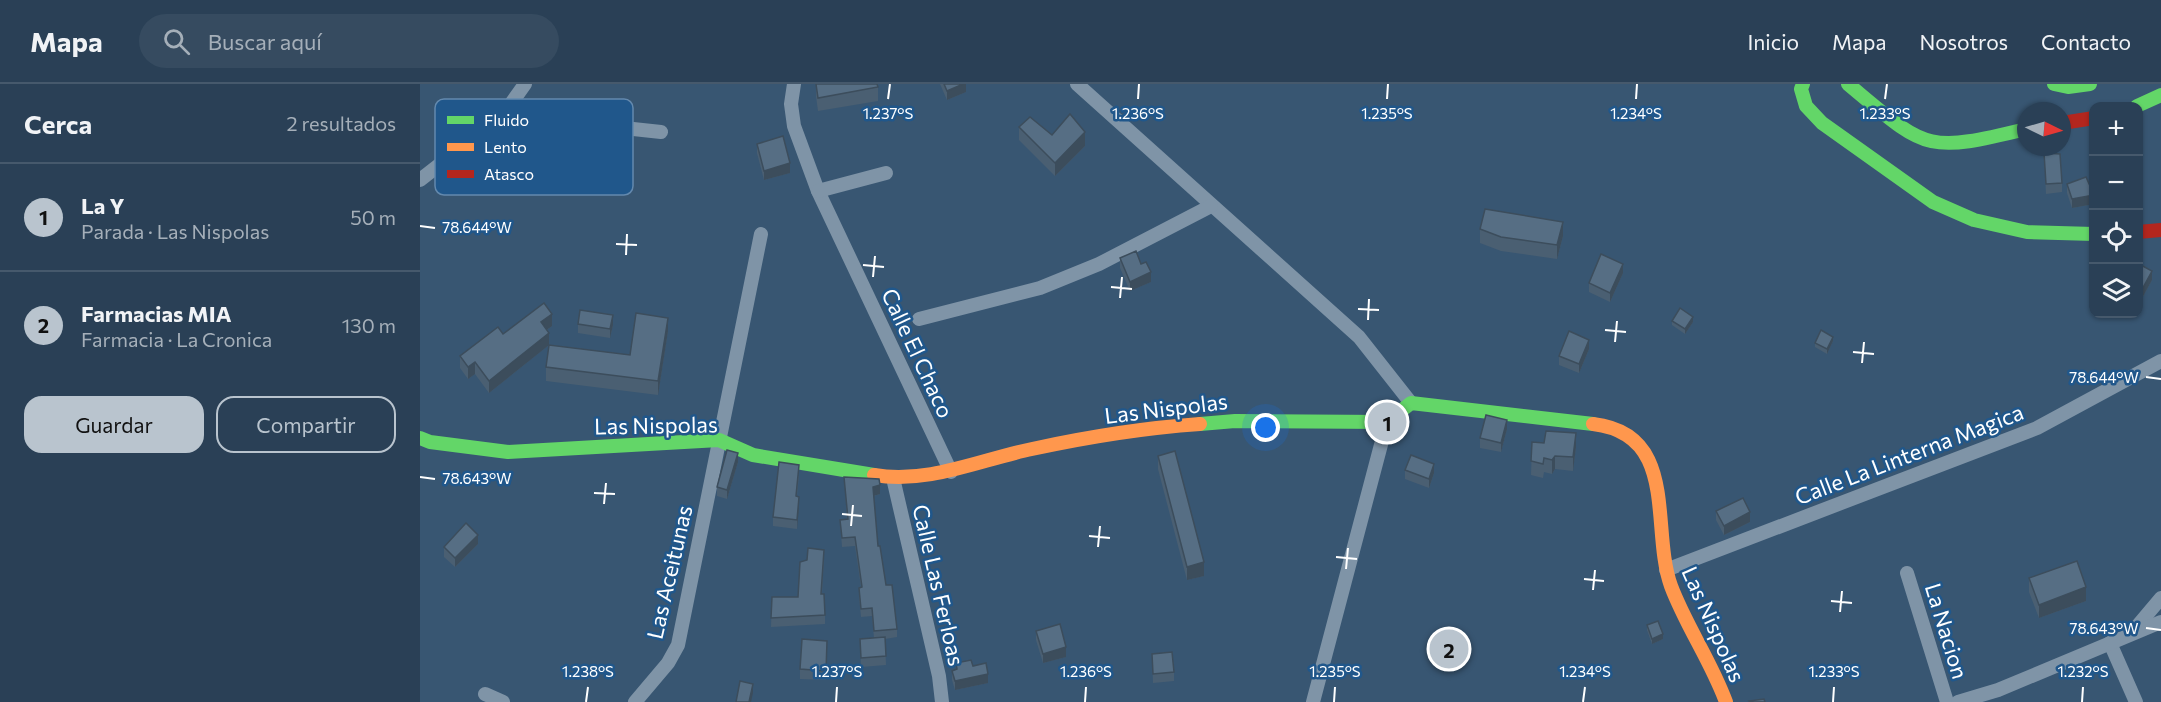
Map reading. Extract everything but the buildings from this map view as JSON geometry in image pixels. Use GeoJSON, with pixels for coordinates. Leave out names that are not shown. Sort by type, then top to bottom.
{"type":"FeatureCollection","features":[{"type":"Feature","properties":{"kind":"street"},"geometry":{"type":"LineString","coordinates":[[514,99],[525,84]]}},
{"type":"Feature","properties":{"kind":"street","name":"Calle El Chaco"},"geometry":{"type":"LineString","coordinates":[[794,84],[791,104],[794,126],[818,191],[951,472]]}},
{"type":"Feature","properties":{"kind":"street"},"geometry":{"type":"LineString","coordinates":[[1077,84],[1359,337],[1411,403],[1387,422],[1313,702]]}},
{"type":"Feature","properties":{"kind":"street"},"geometry":{"type":"LineString","coordinates":[[1803,84],[1806,106],[1822,123],[1933,202],[1974,220],[2026,232],[2089,234]]}},
{"type":"Feature","properties":{"kind":"street"},"geometry":{"type":"LineString","coordinates":[[1848,84],[1910,135],[1928,141],[1961,144],[2017,131]]}},
{"type":"Feature","properties":{"kind":"street"},"geometry":{"type":"LineString","coordinates":[[2054,84],[2068,87],[2090,84]]}},
{"type":"Feature","properties":{"kind":"street"},"geometry":{"type":"LineString","coordinates":[[2143,103],[2161,95]]}},
{"type":"Feature","properties":{"kind":"street"},"geometry":{"type":"LineString","coordinates":[[2071,122],[2089,119]]}},
{"type":"Feature","properties":{"kind":"street"},"geometry":{"type":"LineString","coordinates":[[633,129],[661,132]]}},
{"type":"Feature","properties":{"kind":"street"},"geometry":{"type":"LineString","coordinates":[[420,180],[435,168]]}},
{"type":"Feature","properties":{"kind":"street"},"geometry":{"type":"LineString","coordinates":[[818,191],[886,173]]}},
{"type":"Feature","properties":{"kind":"street"},"geometry":{"type":"LineString","coordinates":[[919,319],[1040,288],[1099,264],[1211,206]]}},
{"type":"Feature","properties":{"kind":"street"},"geometry":{"type":"LineString","coordinates":[[2143,231],[2161,230]]}},
{"type":"Feature","properties":{"kind":"street","name":"Las Aceitunas"},"geometry":{"type":"LineString","coordinates":[[635,702],[668,663],[678,645],[761,234]]}},
{"type":"Feature","properties":{"kind":"street","name":"Calle La Linterna Magica"},"geometry":{"type":"LineString","coordinates":[[1666,570],[2037,428],[2161,362]]}},
{"type":"Feature","properties":{"kind":"street","name":"Las Nispolas"},"geometry":{"type":"LineString","coordinates":[[1411,403],[1578,422],[1623,431],[1637,442],[1648,457],[1656,479],[1666,570],[1726,702]]}},
{"type":"Feature","properties":{"kind":"street","name":"Las Nispolas"},"geometry":{"type":"LineString","coordinates":[[420,438],[430,442],[508,452],[718,440],[753,455],[893,477],[951,472],[1030,449],[1157,427],[1235,421],[1387,422]]}},
{"type":"Feature","properties":{"kind":"street","name":"Calle Las Ferloas"},"geometry":{"type":"LineString","coordinates":[[893,477],[939,676],[942,702]]}},
{"type":"Feature","properties":{"kind":"street","name":"La Nacion"},"geometry":{"type":"LineString","coordinates":[[1907,573],[1947,702]]}},
{"type":"Feature","properties":{"kind":"street"},"geometry":{"type":"LineString","coordinates":[[2133,632],[2161,598]]}},
{"type":"Feature","properties":{"kind":"street"},"geometry":{"type":"LineString","coordinates":[[1958,702],[1998,690],[2161,622]]}},
{"type":"Feature","properties":{"kind":"street"},"geometry":{"type":"LineString","coordinates":[[2110,643],[2136,702]]}},
{"type":"Feature","properties":{"kind":"street"},"geometry":{"type":"LineString","coordinates":[[485,694],[503,702]]}},
{"type":"Feature","properties":{"kind":"traffic: fast"},"geometry":{"type":"LineString","coordinates":[[1803,84],[1801,89],[1806,106],[1822,123],[1933,202],[1974,220],[2027,232],[2089,234]]}},
{"type":"Feature","properties":{"kind":"traffic: fast"},"geometry":{"type":"LineString","coordinates":[[1848,84],[1894,122],[1928,140],[1945,143],[1966,142],[2017,131]]}},
{"type":"Feature","properties":{"kind":"traffic: fast"},"geometry":{"type":"LineString","coordinates":[[2054,84],[2068,87],[2090,84]]}},
{"type":"Feature","properties":{"kind":"traffic: fast"},"geometry":{"type":"LineString","coordinates":[[2143,103],[2161,95]]}},
{"type":"Feature","properties":{"kind":"traffic: fast"},"geometry":{"type":"LineString","coordinates":[[1200,424],[1235,421],[1387,422],[1411,403],[1593,424]]}},
{"type":"Feature","properties":{"kind":"traffic: fast"},"geometry":{"type":"LineString","coordinates":[[420,438],[430,442],[508,452],[719,440],[753,455],[874,475]]}},
{"type":"Feature","properties":{"kind":"traffic: slow"},"geometry":{"type":"LineString","coordinates":[[874,475],[894,477],[934,474],[1074,441],[1200,424]]}},
{"type":"Feature","properties":{"kind":"traffic: slow"},"geometry":{"type":"LineString","coordinates":[[1593,424],[1620,431],[1639,445],[1650,464],[1657,487],[1665,563],[1671,586],[1726,702]]}},
{"type":"Feature","properties":{"kind":"traffic: jam"},"geometry":{"type":"LineString","coordinates":[[2071,122],[2089,119]]}},
{"type":"Feature","properties":{"kind":"traffic: jam"},"geometry":{"type":"LineString","coordinates":[[2143,232],[2161,230]]}},
{"type":"Feature","properties":{"kind":"place","name":"La Y"},"geometry":{"type":"Point","coordinates":[1387,422]}},
{"type":"Feature","properties":{"kind":"place","name":"Farmacias MIA"},"geometry":{"type":"Point","coordinates":[1449,649]}}]}
